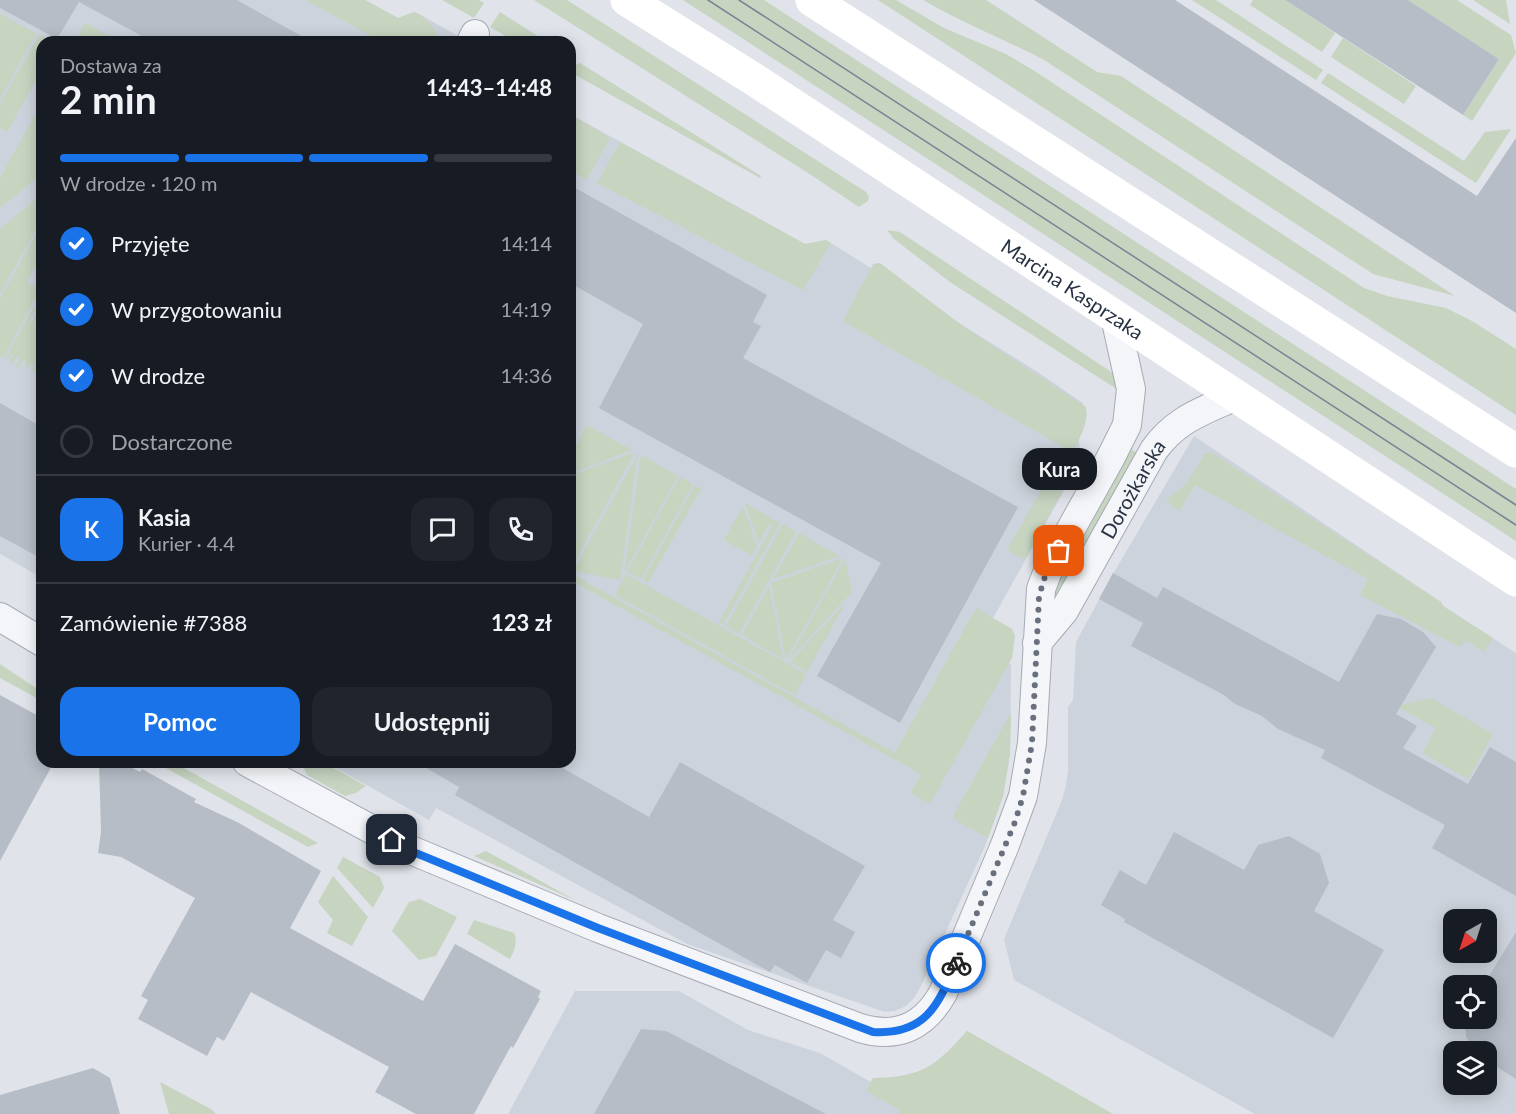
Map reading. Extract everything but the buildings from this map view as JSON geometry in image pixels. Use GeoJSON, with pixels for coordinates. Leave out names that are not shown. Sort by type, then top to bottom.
{"type":"FeatureCollection","features":[{"type":"Feature","properties":{"kind":"main road","name":"Marcina Kasprzaka"},"geometry":{"type":"LineString","coordinates":[[627,0],[754,80],[1516,580]]}},
{"type":"Feature","properties":{"kind":"main road"},"geometry":{"type":"LineString","coordinates":[[812,0],[1516,451]]}},
{"type":"Feature","properties":{"kind":"street","name":"Dorożkarska"},"geometry":{"type":"LineString","coordinates":[[258,768],[406,849],[553,910],[860,1028],[887,1033],[902,1030],[927,1017],[943,993],[1015,822],[1023,796],[1031,752],[1039,597],[1044,579],[1127,425],[1131,389],[1115,316]]}},
{"type":"Feature","properties":{"kind":"street","name":"Dorożkarska"},"geometry":{"type":"LineString","coordinates":[[1037,644],[1064,611],[1154,450],[1167,433],[1184,419],[1236,396]]}},
{"type":"Feature","properties":{"kind":"street"},"geometry":{"type":"LineString","coordinates":[[0,617],[36,638]]}},
{"type":"Feature","properties":{"kind":"shaded area"},"geometry":{"type":"Polygon","coordinates":[[[0,0],[365,0],[398,18],[414,12],[458,36],[36,36],[36,575],[0,554],[0,0]]]}},
{"type":"Feature","properties":{"kind":"shaded area"},"geometry":{"type":"Polygon","coordinates":[[[576,117],[805,244],[826,240],[1036,371],[1083,403],[1078,432],[1081,460],[977,647],[1011,665],[1010,754],[1003,796],[985,846],[921,986],[906,1006],[885,1012],[687,944],[436,808],[429,820],[336,768],[576,768],[576,117]]]}},
{"type":"Feature","properties":{"kind":"shaded area"},"geometry":{"type":"Polygon","coordinates":[[[1194,436],[1441,602],[1443,606],[1516,653],[1516,1114],[1255,1114],[1014,980],[1004,939],[1062,800],[1066,785],[1068,707],[1073,700],[1076,642],[1194,436]]]}},
{"type":"Feature","properties":{"kind":"shaded area"},"geometry":{"type":"Polygon","coordinates":[[[575,991],[679,991],[748,1030],[820,1053],[871,1082],[873,1078],[892,1078],[925,1070],[949,1051],[967,1031],[1113,1114],[508,1114],[575,991]]]}},
{"type":"Feature","properties":{"kind":"green space"},"geometry":{"type":"Polygon","coordinates":[[[306,0],[365,0],[398,18],[414,12],[431,24],[438,36],[371,36],[306,0]]]}},
{"type":"Feature","properties":{"kind":"green space"},"geometry":{"type":"Polygon","coordinates":[[[442,0],[479,0],[484,3],[474,18],[442,0]]]}},
{"type":"Feature","properties":{"kind":"green space"},"geometry":{"type":"Polygon","coordinates":[[[534,0],[567,0],[866,192],[869,197],[868,201],[859,207],[534,0]]]}},
{"type":"Feature","properties":{"kind":"green space"},"geometry":{"type":"Polygon","coordinates":[[[683,0],[764,0],[1516,489],[1516,541],[683,0]]]}},
{"type":"Feature","properties":{"kind":"green space"},"geometry":{"type":"Polygon","coordinates":[[[878,0],[896,0],[944,28],[1006,54],[1033,70],[1364,288],[1387,296],[1446,308],[1472,321],[1516,349],[1516,415],[878,0]]]}},
{"type":"Feature","properties":{"kind":"green space"},"geometry":{"type":"Polygon","coordinates":[[[923,0],[986,0],[1097,72],[1121,76],[1455,296],[1373,274],[1044,60],[923,0]]]}},
{"type":"Feature","properties":{"kind":"green space"},"geometry":{"type":"Polygon","coordinates":[[[1192,0],[1216,0],[1323,70],[1316,80],[1192,0]]]}},
{"type":"Feature","properties":{"kind":"green space"},"geometry":{"type":"Polygon","coordinates":[[[1253,0],[1285,0],[1335,33],[1322,52],[1250,5],[1253,0]]]}},
{"type":"Feature","properties":{"kind":"green space"},"geometry":{"type":"Polygon","coordinates":[[[1408,0],[1457,0],[1511,35],[1516,53],[1472,121],[1463,115],[1499,59],[1408,0]]]}},
{"type":"Feature","properties":{"kind":"green space"},"geometry":{"type":"Polygon","coordinates":[[[1473,0],[1506,0],[1510,24],[1473,0]]]}},
{"type":"Feature","properties":{"kind":"green space"},"geometry":{"type":"Polygon","coordinates":[[[500,12],[538,36],[506,36],[490,27],[500,12]]]}},
{"type":"Feature","properties":{"kind":"green space"},"geometry":{"type":"Polygon","coordinates":[[[0,14],[36,33],[0,99],[0,14]]]}},
{"type":"Feature","properties":{"kind":"green space"},"geometry":{"type":"Polygon","coordinates":[[[85,23],[110,36],[78,36],[85,23]]]}},
{"type":"Feature","properties":{"kind":"green space"},"geometry":{"type":"Polygon","coordinates":[[[1343,38],[1416,86],[1404,104],[1331,57],[1343,38]]]}},
{"type":"Feature","properties":{"kind":"green space"},"geometry":{"type":"Polygon","coordinates":[[[36,39],[36,80],[7,132],[0,128],[0,104],[36,39]]]}},
{"type":"Feature","properties":{"kind":"green space"},"geometry":{"type":"Polygon","coordinates":[[[580,63],[761,176],[760,178],[576,75],[576,65],[580,63]]]}},
{"type":"Feature","properties":{"kind":"green space"},"geometry":{"type":"Polygon","coordinates":[[[1328,73],[1464,161],[1485,132],[1511,129],[1476,183],[1321,83],[1328,73]]]}},
{"type":"Feature","properties":{"kind":"green space"},"geometry":{"type":"Polygon","coordinates":[[[36,113],[36,179],[0,208],[0,178],[36,113]]]}},
{"type":"Feature","properties":{"kind":"green space"},"geometry":{"type":"Polygon","coordinates":[[[576,118],[610,138],[587,180],[576,174],[576,118]]]}},
{"type":"Feature","properties":{"kind":"green space"},"geometry":{"type":"Polygon","coordinates":[[[620,142],[805,244],[826,240],[831,243],[803,290],[597,183],[620,142]]]}},
{"type":"Feature","properties":{"kind":"green space"},"geometry":{"type":"Polygon","coordinates":[[[36,199],[36,229],[0,294],[0,229],[36,199]]]}},
{"type":"Feature","properties":{"kind":"green space"},"geometry":{"type":"Polygon","coordinates":[[[887,230],[900,232],[1122,379],[1126,395],[950,282],[894,239],[887,230]]]}},
{"type":"Feature","properties":{"kind":"green space"},"geometry":{"type":"Polygon","coordinates":[[[36,234],[36,266],[27,282],[36,288],[36,297],[3,358],[0,356],[0,299],[36,234]]]}},
{"type":"Feature","properties":{"kind":"green space"},"geometry":{"type":"Polygon","coordinates":[[[880,263],[964,327],[1085,406],[1085,423],[1072,452],[843,321],[873,264],[880,263]]]}},
{"type":"Feature","properties":{"kind":"green space"},"geometry":{"type":"Polygon","coordinates":[[[33,308],[35,309],[29,321],[32,322],[36,314],[35,372],[32,370],[34,366],[31,364],[29,368],[25,366],[27,362],[23,360],[19,368],[16,366],[20,359],[17,357],[12,364],[9,362],[13,355],[11,353],[6,361],[33,308]]]}},
{"type":"Feature","properties":{"kind":"green space"},"geometry":{"type":"Polygon","coordinates":[[[587,425],[632,450],[576,472],[576,445],[587,425]]]}},
{"type":"Feature","properties":{"kind":"green space"},"geometry":{"type":"Polygon","coordinates":[[[1129,448],[1141,455],[1058,597],[1051,592],[1129,448]]]}},
{"type":"Feature","properties":{"kind":"green space"},"geometry":{"type":"Polygon","coordinates":[[[635,452],[576,559],[576,474],[635,452]]]}},
{"type":"Feature","properties":{"kind":"green space"},"geometry":{"type":"Polygon","coordinates":[[[1212,453],[1493,638],[1484,652],[1467,641],[1460,647],[1360,595],[1368,579],[1195,485],[1180,511],[1174,508],[1166,498],[1179,491],[1193,474],[1204,454],[1212,453]]]}},
{"type":"Feature","properties":{"kind":"green space"},"geometry":{"type":"Polygon","coordinates":[[[638,454],[620,580],[576,572],[576,566],[638,454]]]}},
{"type":"Feature","properties":{"kind":"green space"},"geometry":{"type":"Polygon","coordinates":[[[641,455],[678,476],[624,573],[625,565],[641,455]]]}},
{"type":"Feature","properties":{"kind":"green space"},"geometry":{"type":"Polygon","coordinates":[[[680,477],[693,484],[641,579],[627,572],[680,477]]]}},
{"type":"Feature","properties":{"kind":"green space"},"geometry":{"type":"Polygon","coordinates":[[[1045,483],[1062,492],[1025,560],[1007,550],[1045,483]]]}},
{"type":"Feature","properties":{"kind":"green space"},"geometry":{"type":"Polygon","coordinates":[[[695,485],[701,489],[648,583],[643,580],[695,485]]]}},
{"type":"Feature","properties":{"kind":"green space"},"geometry":{"type":"Polygon","coordinates":[[[745,503],[780,523],[723,625],[719,622],[773,525],[770,523],[759,543],[745,503]]]}},
{"type":"Feature","properties":{"kind":"green space"},"geometry":{"type":"Polygon","coordinates":[[[743,506],[757,546],[752,556],[724,540],[743,506]]]}},
{"type":"Feature","properties":{"kind":"green space"},"geometry":{"type":"Polygon","coordinates":[[[783,524],[796,532],[739,634],[726,626],[783,524]]]}},
{"type":"Feature","properties":{"kind":"green space"},"geometry":{"type":"Polygon","coordinates":[[[799,533],[840,556],[773,579],[799,533]]]}},
{"type":"Feature","properties":{"kind":"green space"},"geometry":{"type":"Polygon","coordinates":[[[843,558],[786,660],[771,583],[843,558]]]}},
{"type":"Feature","properties":{"kind":"green space"},"geometry":{"type":"Polygon","coordinates":[[[845,559],[852,592],[788,661],[845,559]]]}},
{"type":"Feature","properties":{"kind":"green space"},"geometry":{"type":"Polygon","coordinates":[[[626,574],[806,674],[795,695],[615,595],[626,574]]]}},
{"type":"Feature","properties":{"kind":"green space"},"geometry":{"type":"Polygon","coordinates":[[[576,576],[895,753],[976,608],[1012,629],[1015,636],[1012,658],[931,802],[910,793],[921,774],[576,583],[576,576]]]}},
{"type":"Feature","properties":{"kind":"green space"},"geometry":{"type":"Polygon","coordinates":[[[769,586],[783,659],[742,635],[769,586]]]}},
{"type":"Feature","properties":{"kind":"green space"},"geometry":{"type":"Polygon","coordinates":[[[846,602],[807,672],[790,662],[846,602]]]}},
{"type":"Feature","properties":{"kind":"green space"},"geometry":{"type":"Polygon","coordinates":[[[0,664],[36,688],[36,698],[0,678],[0,664]]]}},
{"type":"Feature","properties":{"kind":"green space"},"geometry":{"type":"Polygon","coordinates":[[[1431,698],[1493,734],[1468,779],[1422,753],[1436,728],[1396,706],[1431,698]]]}},
{"type":"Feature","properties":{"kind":"green space"},"geometry":{"type":"Polygon","coordinates":[[[1011,713],[1010,754],[1003,796],[988,838],[954,819],[954,814],[1011,713]]]}},
{"type":"Feature","properties":{"kind":"green space"},"geometry":{"type":"Polygon","coordinates":[[[166,768],[184,768],[318,843],[308,847],[166,768]]]}},
{"type":"Feature","properties":{"kind":"green space"},"geometry":{"type":"Polygon","coordinates":[[[304,768],[334,768],[366,786],[356,793],[345,796],[307,775],[304,768]]]}},
{"type":"Feature","properties":{"kind":"green space"},"geometry":{"type":"Polygon","coordinates":[[[486,851],[575,900],[474,856],[486,851]]]}},
{"type":"Feature","properties":{"kind":"green space"},"geometry":{"type":"Polygon","coordinates":[[[343,857],[380,877],[384,888],[373,908],[337,868],[343,857]]]}},
{"type":"Feature","properties":{"kind":"green space"},"geometry":{"type":"Polygon","coordinates":[[[333,876],[368,917],[352,946],[327,933],[333,920],[318,902],[333,876]]]}},
{"type":"Feature","properties":{"kind":"green space"},"geometry":{"type":"Polygon","coordinates":[[[420,899],[457,917],[436,956],[419,960],[392,931],[409,902],[420,899]]]}},
{"type":"Feature","properties":{"kind":"green space"},"geometry":{"type":"Polygon","coordinates":[[[474,920],[514,933],[516,944],[510,959],[467,934],[474,920]]]}},
{"type":"Feature","properties":{"kind":"green space"},"geometry":{"type":"Polygon","coordinates":[[[967,1031],[1113,1114],[899,1114],[900,1110],[866,1091],[873,1078],[904,1075],[926,1068],[946,1053],[967,1031]]]}},
{"type":"Feature","properties":{"kind":"green space"},"geometry":{"type":"Polygon","coordinates":[[[160,1082],[211,1109],[216,1114],[169,1114],[160,1082]]]}},
{"type":"Feature","properties":{"kind":"tram line"},"geometry":{"type":"LineString","coordinates":[[708,0],[1516,525]]}},
{"type":"Feature","properties":{"kind":"tram line"},"geometry":{"type":"LineString","coordinates":[[739,0],[1516,505]]}},
{"type":"Feature","properties":{"kind":"way so far"},"geometry":{"type":"LineString","coordinates":[[956,963],[1015,822],[1023,796],[1032,743],[1039,597],[1044,579],[1059,551]]}},
{"type":"Feature","properties":{"kind":"place","name":"Kura"},"geometry":{"type":"Point","coordinates":[1059,551]}},
{"type":"Feature","properties":{"kind":"route"},"geometry":{"type":"LineString","coordinates":[[392,840],[406,849],[598,928],[873,1032],[887,1033],[902,1030],[927,1017],[943,993],[956,963]]}}]}
